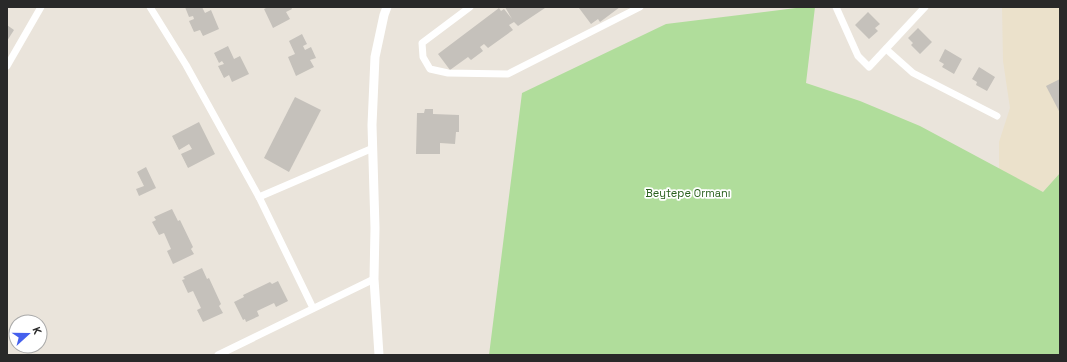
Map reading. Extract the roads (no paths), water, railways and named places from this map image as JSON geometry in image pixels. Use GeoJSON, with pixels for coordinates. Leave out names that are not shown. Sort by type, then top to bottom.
{"type":"FeatureCollection","features":[{"type":"Feature","properties":{"kind":"street"},"geometry":{"type":"LineString","coordinates":[[7,66],[41,7]]}},
{"type":"Feature","properties":{"kind":"street"},"geometry":{"type":"LineString","coordinates":[[150,7],[186,65],[258,197],[313,308]]}},
{"type":"Feature","properties":{"kind":"street"},"geometry":{"type":"LineString","coordinates":[[379,355],[374,278],[375,228],[372,126],[375,57],[387,7]]}},
{"type":"Feature","properties":{"kind":"street"},"geometry":{"type":"LineString","coordinates":[[470,7],[422,43],[423,57],[430,69],[448,73],[508,74],[640,7]]}},
{"type":"Feature","properties":{"kind":"street"},"geometry":{"type":"LineString","coordinates":[[836,7],[858,56],[869,67],[925,7]]}},
{"type":"Feature","properties":{"kind":"street"},"geometry":{"type":"LineString","coordinates":[[886,48],[913,73],[997,116]]}},
{"type":"Feature","properties":{"kind":"street"},"geometry":{"type":"LineString","coordinates":[[258,197],[373,148]]}},
{"type":"Feature","properties":{"kind":"street"},"geometry":{"type":"LineString","coordinates":[[218,355],[374,278]]}},
{"type":"Feature","properties":{"kind":"park label","name":"Beytepe Ormanı"},"geometry":{"type":"Point","coordinates":[688,193]}}]}
